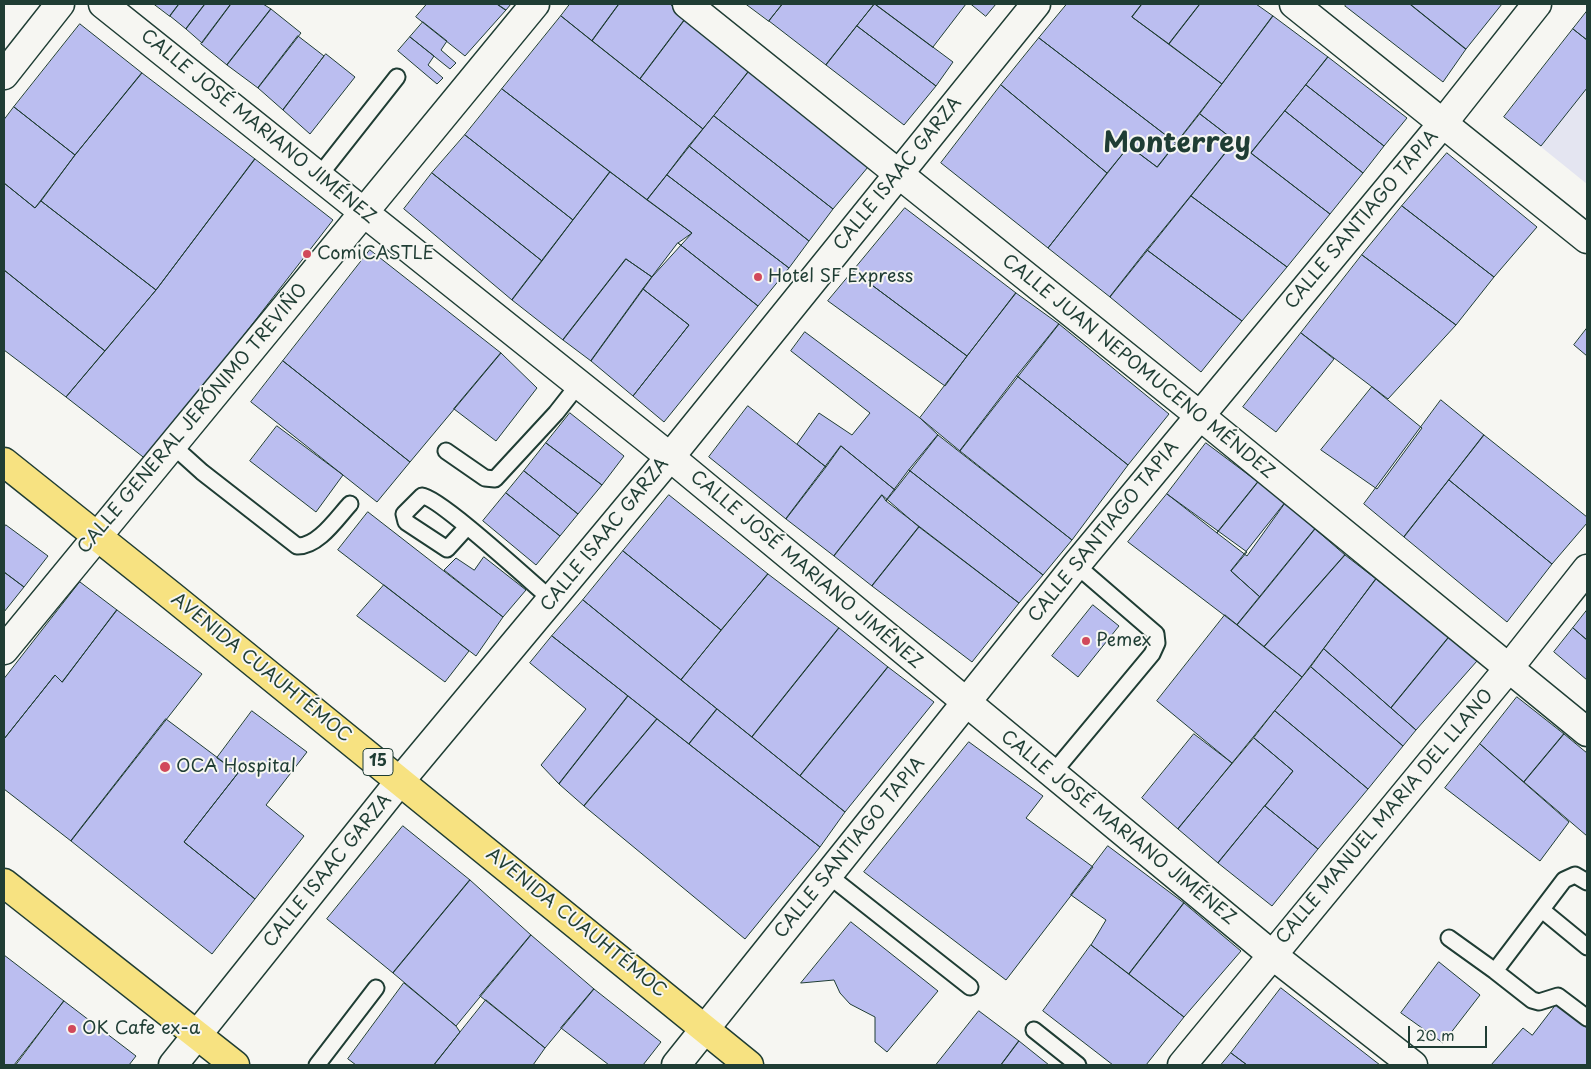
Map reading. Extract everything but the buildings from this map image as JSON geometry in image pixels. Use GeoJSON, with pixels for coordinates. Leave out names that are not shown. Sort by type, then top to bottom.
{"type":"FeatureCollection","features":[{"type":"Feature","properties":{"kind":"highway","name":"AVENIDA CUAUHTÉMOC"},"geometry":{"type":"LineString","coordinates":[[4,462],[749,1065]]}},
{"type":"Feature","properties":{"kind":"highway"},"geometry":{"type":"LineString","coordinates":[[4,883],[234,1065]]}},
{"type":"Feature","properties":{"kind":"street"},"geometry":{"type":"LineString","coordinates":[[4,74],[60,4]]}},
{"type":"Feature","properties":{"kind":"street","name":"CALLE JOSÉ MARIANO JIMÉNEZ"},"geometry":{"type":"LineString","coordinates":[[103,4],[670,457],[1271,954],[1413,1065]]}},
{"type":"Feature","properties":{"kind":"street","name":"CALLE GENERAL JERÓNIMO TREVIÑO"},"geometry":{"type":"LineString","coordinates":[[4,650],[96,535],[535,4]]}},
{"type":"Feature","properties":{"kind":"street","name":"CALLE JUAN NEPOMUCENO MÉNDEZ"},"geometry":{"type":"LineString","coordinates":[[687,4],[1199,415],[1587,732]]}},
{"type":"Feature","properties":{"kind":"street","name":"CALLE ISAAC GARZA"},"geometry":{"type":"LineString","coordinates":[[173,1065],[400,781],[670,457],[1036,4]]}},
{"type":"Feature","properties":{"kind":"street"},"geometry":{"type":"LineString","coordinates":[[1294,4],[1587,239]]}},
{"type":"Feature","properties":{"kind":"street","name":"CALLE SANTIAGO TAPIA"},"geometry":{"type":"LineString","coordinates":[[676,1065],[1076,565],[1443,123],[1537,4]]}},
{"type":"Feature","properties":{"kind":"street","name":"CALLE MANUEL MARIA DEL LLANO"},"geometry":{"type":"LineString","coordinates":[[1182,1065],[1271,954],[1508,669],[1587,569]]}},
{"type":"Feature","properties":{"kind":"lane"},"geometry":{"type":"LineString","coordinates":[[319,176],[397,77]]}},
{"type":"Feature","properties":{"kind":"lane"},"geometry":{"type":"LineString","coordinates":[[446,451],[485,478],[496,479],[578,385]]}},
{"type":"Feature","properties":{"kind":"lane"},"geometry":{"type":"LineString","coordinates":[[172,445],[202,472],[297,546],[305,546],[314,541],[350,504]]}},
{"type":"Feature","properties":{"kind":"lane"},"geometry":{"type":"LineString","coordinates":[[467,527],[552,600]]}},
{"type":"Feature","properties":{"kind":"lane"},"geometry":{"type":"LineString","coordinates":[[1052,774],[1152,654],[1157,643],[1156,634],[1149,627],[1076,565]]}},
{"type":"Feature","properties":{"kind":"lane"},"geometry":{"type":"LineString","coordinates":[[828,875],[970,987]]}},
{"type":"Feature","properties":{"kind":"lane"},"geometry":{"type":"LineString","coordinates":[[1495,971],[1568,877],[1575,875],[1587,882]]}},
{"type":"Feature","properties":{"kind":"lane"},"geometry":{"type":"LineString","coordinates":[[1542,910],[1587,947]]}},
{"type":"Feature","properties":{"kind":"lane"},"geometry":{"type":"LineString","coordinates":[[1449,938],[1532,1000],[1539,1002],[1555,995],[1587,1018]]}},
{"type":"Feature","properties":{"kind":"lane"},"geometry":{"type":"LineString","coordinates":[[316,1065],[376,988]]}},
{"type":"Feature","properties":{"kind":"lane"},"geometry":{"type":"LineString","coordinates":[[1034,1030],[1078,1065]]}},
{"type":"Feature","properties":{"kind":"shaded area"},"geometry":{"type":"Polygon","coordinates":[[[1587,12],[1587,184],[1504,117],[1587,12]]]}},
{"type":"Feature","properties":{"kind":"place","name":"ComiCASTLE"},"geometry":{"type":"Point","coordinates":[307,254]}},
{"type":"Feature","properties":{"kind":"place","name":"Hotel SF Express"},"geometry":{"type":"Point","coordinates":[758,277]}},
{"type":"Feature","properties":{"kind":"place","name":"Pemex"},"geometry":{"type":"Point","coordinates":[1086,641]}},
{"type":"Feature","properties":{"kind":"place","name":"OCA Hospital"},"geometry":{"type":"Point","coordinates":[165,767]}},
{"type":"Feature","properties":{"kind":"place","name":"OK Cafe ex-a"},"geometry":{"type":"Point","coordinates":[72,1029]}},
{"type":"Feature","properties":{"kind":"district","name":"Monterrey"},"geometry":{"type":"Point","coordinates":[1177,144]}}]}
